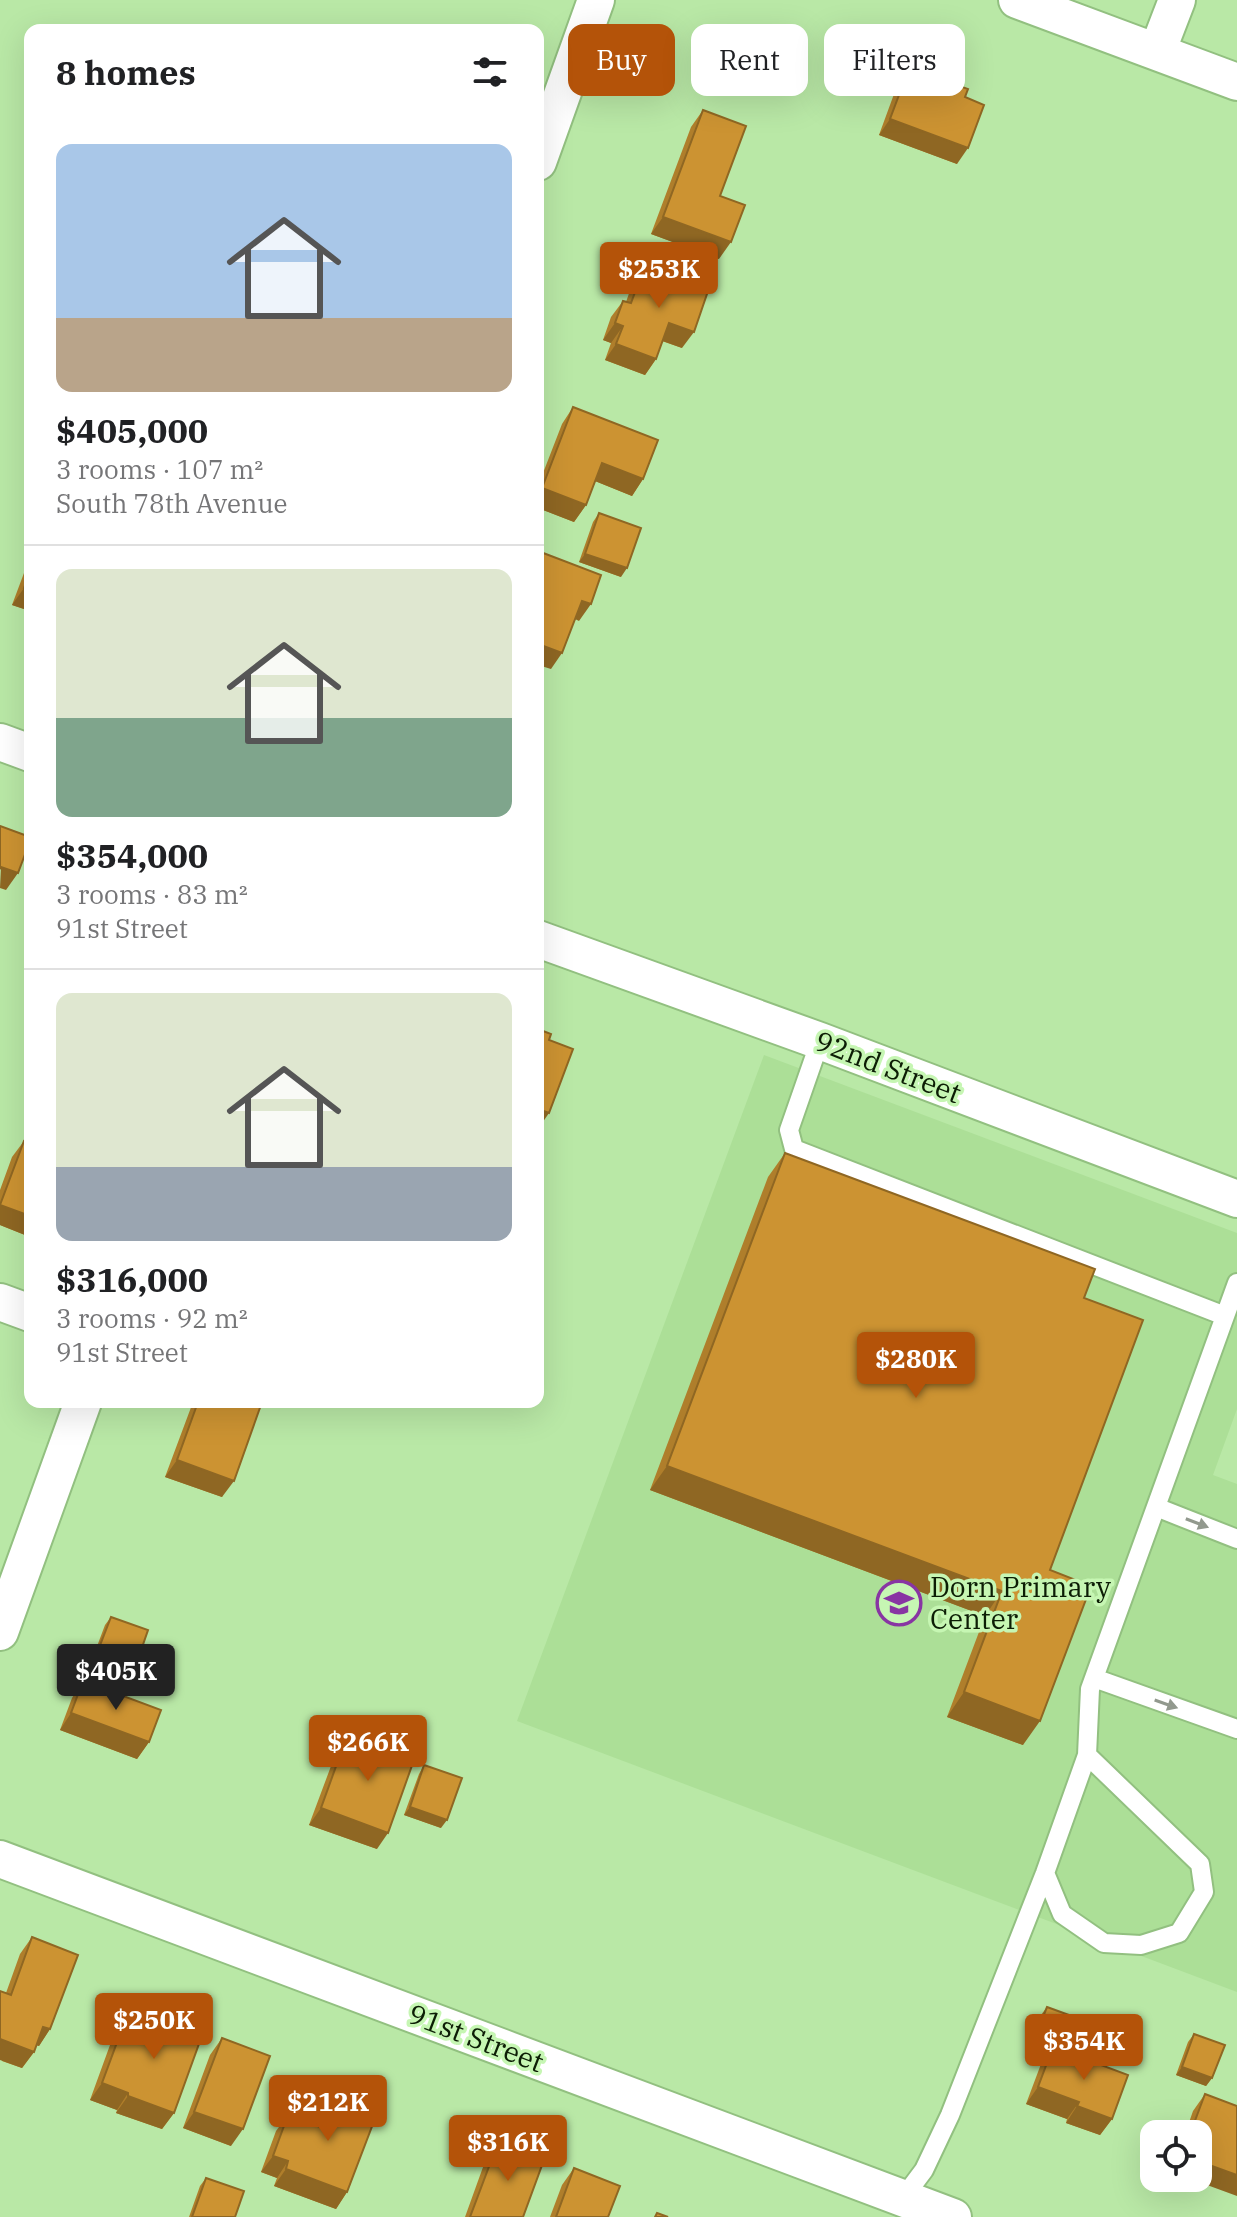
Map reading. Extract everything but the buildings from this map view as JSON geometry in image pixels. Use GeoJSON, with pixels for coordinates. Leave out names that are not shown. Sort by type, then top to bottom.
{"type":"FeatureCollection","features":[{"type":"Feature","properties":{"kind":"street"},"geometry":{"type":"LineString","coordinates":[[544,145],[596,0]]}},
{"type":"Feature","properties":{"kind":"street"},"geometry":{"type":"LineString","coordinates":[[1017,0],[1237,82]]}},
{"type":"Feature","properties":{"kind":"street"},"geometry":{"type":"LineString","coordinates":[[1157,52],[1177,0]]}},
{"type":"Feature","properties":{"kind":"street"},"geometry":{"type":"LineString","coordinates":[[0,742],[24,751]]}},
{"type":"Feature","properties":{"kind":"street","name":"92nd Street"},"geometry":{"type":"LineString","coordinates":[[544,941],[820,1041],[1237,1199]]}},
{"type":"Feature","properties":{"kind":"street"},"geometry":{"type":"LineString","coordinates":[[0,1302],[24,1311]]}},
{"type":"Feature","properties":{"kind":"street"},"geometry":{"type":"LineString","coordinates":[[0,1632],[81,1408]]}},
{"type":"Feature","properties":{"kind":"street","name":"91st Street"},"geometry":{"type":"LineString","coordinates":[[0,1859],[899,2208],[953,2217]]}},
{"type":"Feature","properties":{"kind":"lane"},"geometry":{"type":"LineString","coordinates":[[820,1041],[789,1130],[794,1149],[1225,1316]]}},
{"type":"Feature","properties":{"kind":"lane"},"geometry":{"type":"LineString","coordinates":[[899,2208],[924,2170],[950,2115],[1045,1873],[1087,1755],[1090,1689],[1237,1283]]}},
{"type":"Feature","properties":{"kind":"lane"},"geometry":{"type":"LineString","coordinates":[[1156,1507],[1237,1539]]}},
{"type":"Feature","properties":{"kind":"lane"},"geometry":{"type":"LineString","coordinates":[[1094,1678],[1237,1729]]}},
{"type":"Feature","properties":{"kind":"lane"},"geometry":{"type":"LineString","coordinates":[[1045,1873],[1062,1914],[1104,1943],[1141,1945],[1179,1933],[1204,1892],[1200,1864],[1087,1755]]}},
{"type":"Feature","properties":{"kind":"shaded area","name":"Dorn Primary Center"},"geometry":{"type":"Polygon","coordinates":[[[764,1055],[1237,1233],[1237,1409],[1213,1475],[1237,1484],[1237,1992],[517,1721],[764,1055]]]}},
{"type":"Feature","properties":{"kind":"place","name":"Dorn Primary Center"},"geometry":{"type":"Point","coordinates":[899,1603]}}]}
